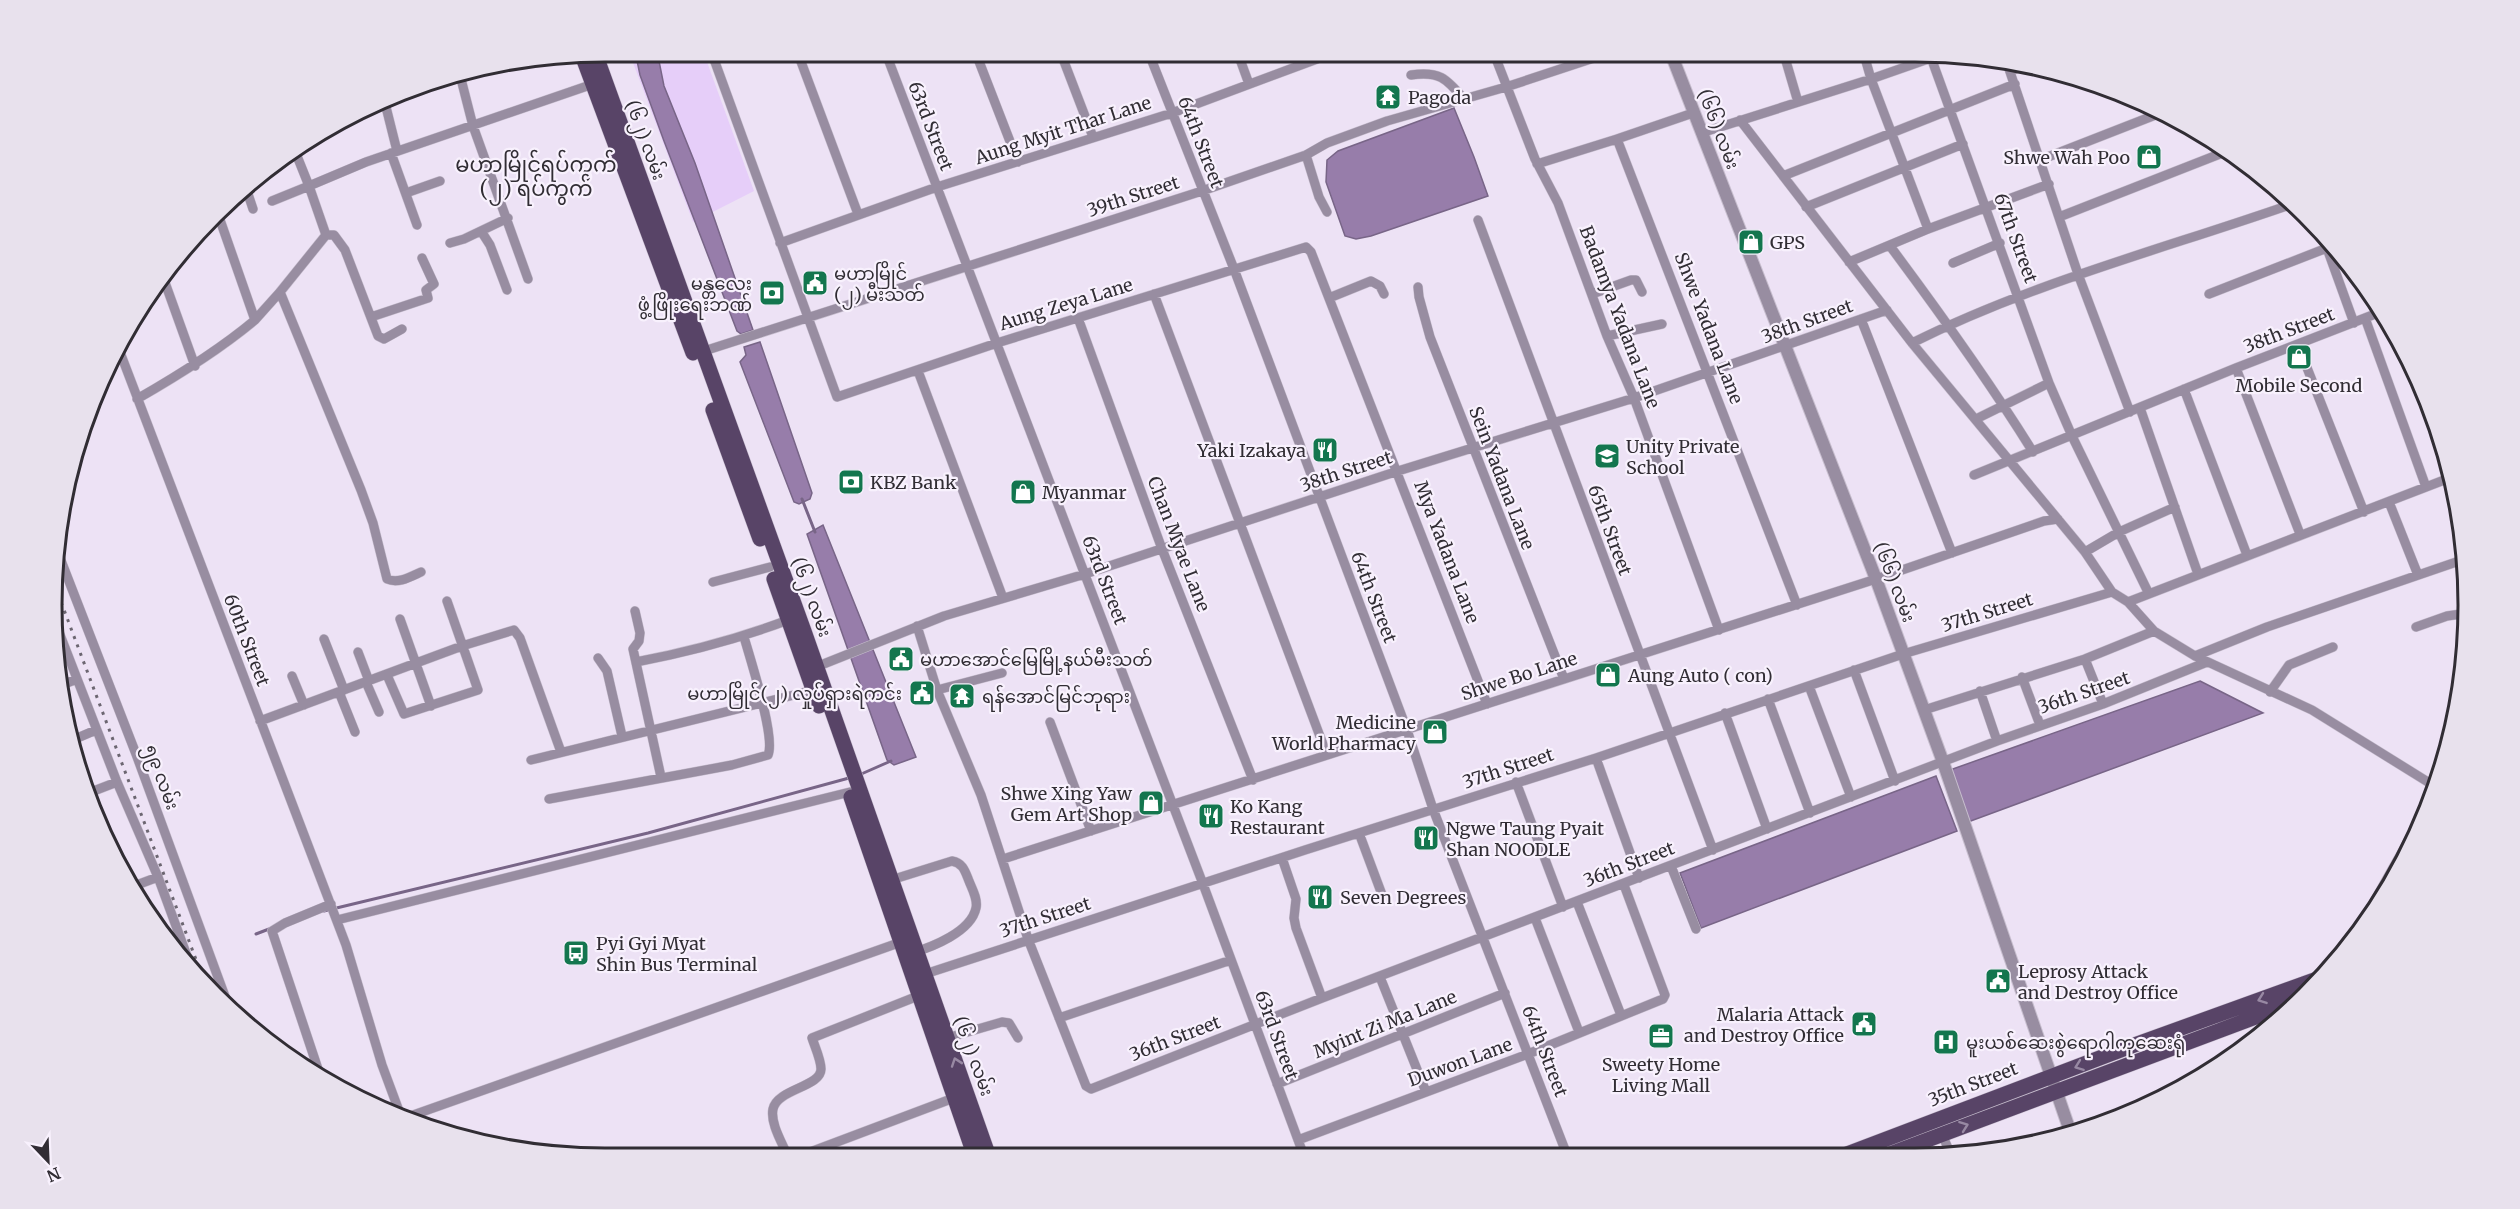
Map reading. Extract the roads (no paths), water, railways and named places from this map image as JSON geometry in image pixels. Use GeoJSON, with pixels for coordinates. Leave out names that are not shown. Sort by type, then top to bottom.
{"type":"FeatureCollection","features":[{"type":"Feature","properties":{"kind":"main road","name":"(၆၂) လမ်း"},"geometry":{"type":"LineString","coordinates":[[594,62],[598,82],[816,667],[818,689]]}},
{"type":"Feature","properties":{"kind":"main road","name":"(၆၂) လမ်း"},"geometry":{"type":"LineString","coordinates":[[698,353],[788,620],[818,689],[960,1095],[985,1148]]}},
{"type":"Feature","properties":{"kind":"main road","name":"(၆၂) လမ်း"},"geometry":{"type":"LineString","coordinates":[[850,782],[891,880],[908,947]]}},
{"type":"Feature","properties":{"kind":"main road","name":"35th Street"},"geometry":{"type":"LineString","coordinates":[[1862,1148],[2050,1076],[2303,984]]}},
{"type":"Feature","properties":{"kind":"main road","name":"(၆၂) လမ်း"},"geometry":{"type":"LineString","coordinates":[[925,993],[947,1038],[973,1148]]}},
{"type":"Feature","properties":{"kind":"main road","name":"35th Street"},"geometry":{"type":"LineString","coordinates":[[1917,1148],[1942,1134],[2279,1008]]}},
{"type":"Feature","properties":{"kind":"main road"},"geometry":{"type":"LineString","coordinates":[[2192,1024],[2197,1039]]}},
{"type":"Feature","properties":{"kind":"street"},"geometry":{"type":"LineString","coordinates":[[715,62],[808,318]]}},
{"type":"Feature","properties":{"kind":"street"},"geometry":{"type":"LineString","coordinates":[[802,62],[858,214]]}},
{"type":"Feature","properties":{"kind":"street","name":"63rd Street"},"geometry":{"type":"LineString","coordinates":[[889,62],[1203,884],[1301,1148]]}},
{"type":"Feature","properties":{"kind":"street"},"geometry":{"type":"LineString","coordinates":[[979,62],[1018,162]]}},
{"type":"Feature","properties":{"kind":"street"},"geometry":{"type":"LineString","coordinates":[[1064,62],[1093,137]]}},
{"type":"Feature","properties":{"kind":"street","name":"64th Street"},"geometry":{"type":"LineString","coordinates":[[1152,62],[1407,730],[1433,809],[1564,1148]]}},
{"type":"Feature","properties":{"kind":"street"},"geometry":{"type":"LineString","coordinates":[[1241,62],[1249,84]]}},
{"type":"Feature","properties":{"kind":"street","name":"Aung Myit Thar Lane"},"geometry":{"type":"LineString","coordinates":[[780,243],[937,187],[1172,112],[1309,62]]}},
{"type":"Feature","properties":{"kind":"street","name":"Badamya Yadana Lane"},"geometry":{"type":"LineString","coordinates":[[1497,62],[1538,164],[1558,203],[1634,398],[1719,630]]}},
{"type":"Feature","properties":{"kind":"street","name":"39th Street"},"geometry":{"type":"LineString","coordinates":[[698,353],[1202,191],[1306,155],[1327,143],[1387,121],[1506,87],[1582,62]]}},
{"type":"Feature","properties":{"kind":"street","name":"(၆၆) လမ်း"},"geometry":{"type":"LineString","coordinates":[[1676,62],[1693,113],[1876,579],[1943,762],[2068,1125]]}},
{"type":"Feature","properties":{"kind":"street"},"geometry":{"type":"LineString","coordinates":[[1786,62],[1798,102]]}},
{"type":"Feature","properties":{"kind":"street"},"geometry":{"type":"LineString","coordinates":[[1866,62],[1928,229]]}},
{"type":"Feature","properties":{"kind":"street"},"geometry":{"type":"LineString","coordinates":[[1701,133],[1871,79],[1913,62]]}},
{"type":"Feature","properties":{"kind":"street","name":"67th Street"},"geometry":{"type":"LineString","coordinates":[[1933,62],[2049,383],[2072,436],[2149,594]]}},
{"type":"Feature","properties":{"kind":"street"},"geometry":{"type":"LineString","coordinates":[[2010,71],[2078,274],[2130,412]]}},
{"type":"Feature","properties":{"kind":"street"},"geometry":{"type":"LineString","coordinates":[[1411,75],[1428,72],[1437,74],[1451,84],[1463,98]]}},
{"type":"Feature","properties":{"kind":"street"},"geometry":{"type":"LineString","coordinates":[[461,81],[473,126],[528,279]]}},
{"type":"Feature","properties":{"kind":"street"},"geometry":{"type":"LineString","coordinates":[[272,201],[394,152],[598,82]]}},
{"type":"Feature","properties":{"kind":"street"},"geometry":{"type":"LineString","coordinates":[[1783,176],[2015,84]]}},
{"type":"Feature","properties":{"kind":"street"},"geometry":{"type":"LineString","coordinates":[[386,108],[394,152],[417,225]]}},
{"type":"Feature","properties":{"kind":"street"},"geometry":{"type":"LineString","coordinates":[[1538,164],[1693,113]]}},
{"type":"Feature","properties":{"kind":"street"},"geometry":{"type":"LineString","coordinates":[[2040,160],[2153,116]]}},
{"type":"Feature","properties":{"kind":"street"},"geometry":{"type":"LineString","coordinates":[[1740,120],[1912,343],[2012,460],[2085,552],[2112,592],[2128,602],[2154,631],[2195,656],[2312,710],[2429,782]]}},
{"type":"Feature","properties":{"kind":"street","name":"Shwe Yadana Lane"},"geometry":{"type":"LineString","coordinates":[[1617,139],[1710,372],[1797,605]]}},
{"type":"Feature","properties":{"kind":"street"},"geometry":{"type":"LineString","coordinates":[[1806,207],[1903,166],[1963,144]]}},
{"type":"Feature","properties":{"kind":"street"},"geometry":{"type":"LineString","coordinates":[[2060,217],[2219,154]]}},
{"type":"Feature","properties":{"kind":"street"},"geometry":{"type":"LineString","coordinates":[[1306,155],[1319,197],[1327,212]]}},
{"type":"Feature","properties":{"kind":"street"},"geometry":{"type":"LineString","coordinates":[[297,157],[326,235]]}},
{"type":"Feature","properties":{"kind":"street"},"geometry":{"type":"LineString","coordinates":[[406,194],[440,181]]}},
{"type":"Feature","properties":{"kind":"street"},"geometry":{"type":"LineString","coordinates":[[1849,262],[1928,229],[2049,184]]}},
{"type":"Feature","properties":{"kind":"street"},"geometry":{"type":"LineString","coordinates":[[248,194],[253,209]]}},
{"type":"Feature","properties":{"kind":"street"},"geometry":{"type":"LineString","coordinates":[[1912,343],[1948,325],[2078,274],[2189,240],[2285,207]]}},
{"type":"Feature","properties":{"kind":"street"},"geometry":{"type":"LineString","coordinates":[[450,243],[508,219]]}},
{"type":"Feature","properties":{"kind":"street","name":"65th Street"},"geometry":{"type":"LineString","coordinates":[[1478,220],[1713,850]]}},
{"type":"Feature","properties":{"kind":"street"},"geometry":{"type":"LineString","coordinates":[[221,221],[255,320]]}},
{"type":"Feature","properties":{"kind":"street"},"geometry":{"type":"LineString","coordinates":[[481,231],[495,256],[507,290]]}},
{"type":"Feature","properties":{"kind":"street"},"geometry":{"type":"LineString","coordinates":[[137,399],[195,366],[255,320],[326,235]]}},
{"type":"Feature","properties":{"kind":"street"},"geometry":{"type":"LineString","coordinates":[[326,235],[334,235],[342,244],[379,338],[384,339],[402,329]]}},
{"type":"Feature","properties":{"kind":"street"},"geometry":{"type":"LineString","coordinates":[[1953,262],[2000,243]]}},
{"type":"Feature","properties":{"kind":"street"},"geometry":{"type":"LineString","coordinates":[[1890,246],[2004,405],[2033,452]]}},
{"type":"Feature","properties":{"kind":"street","name":"Aung Zeya Lane"},"geometry":{"type":"LineString","coordinates":[[808,318],[837,397],[997,343],[1306,247]]}},
{"type":"Feature","properties":{"kind":"street","name":"Mya Yadana Lane"},"geometry":{"type":"LineString","coordinates":[[1306,247],[1311,252],[1398,471],[1487,704]]}},
{"type":"Feature","properties":{"kind":"street"},"geometry":{"type":"LineString","coordinates":[[2209,294],[2326,248]]}},
{"type":"Feature","properties":{"kind":"street"},"geometry":{"type":"LineString","coordinates":[[2328,251],[2354,323]]}},
{"type":"Feature","properties":{"kind":"street"},"geometry":{"type":"LineString","coordinates":[[371,317],[428,297],[426,290],[434,284],[422,258]]}},
{"type":"Feature","properties":{"kind":"street"},"geometry":{"type":"LineString","coordinates":[[1592,294],[1631,280],[1636,280],[1642,292]]}},
{"type":"Feature","properties":{"kind":"street"},"geometry":{"type":"LineString","coordinates":[[1329,298],[1371,281],[1380,286],[1384,294]]}},
{"type":"Feature","properties":{"kind":"street"},"geometry":{"type":"LineString","coordinates":[[167,284],[195,366]]}},
{"type":"Feature","properties":{"kind":"street","name":"Sein Yadana Lane"},"geometry":{"type":"LineString","coordinates":[[1418,287],[1430,337],[1563,679]]}},
{"type":"Feature","properties":{"kind":"street"},"geometry":{"type":"LineString","coordinates":[[279,292],[361,490],[373,523],[387,579],[401,580],[421,572]]}},
{"type":"Feature","properties":{"kind":"street"},"geometry":{"type":"LineString","coordinates":[[1154,294],[1327,755]]}},
{"type":"Feature","properties":{"kind":"street","name":"38th Street"},"geometry":{"type":"LineString","coordinates":[[816,667],[917,626],[1085,574],[1398,471],[1634,398],[1887,310]]}},
{"type":"Feature","properties":{"kind":"street","name":"38th Street"},"geometry":{"type":"LineString","coordinates":[[1974,475],[2374,314]]}},
{"type":"Feature","properties":{"kind":"street","name":"Chan Myae Lane"},"geometry":{"type":"LineString","coordinates":[[1078,318],[1162,549],[1253,780]]}},
{"type":"Feature","properties":{"kind":"street"},"geometry":{"type":"LineString","coordinates":[[2365,318],[2426,487]]}},
{"type":"Feature","properties":{"kind":"street"},"geometry":{"type":"LineString","coordinates":[[1862,319],[1952,553]]}},
{"type":"Feature","properties":{"kind":"street"},"geometry":{"type":"LineString","coordinates":[[1608,336],[1662,324]]}},
{"type":"Feature","properties":{"kind":"street"},"geometry":{"type":"LineString","coordinates":[[2298,345],[2364,512]]}},
{"type":"Feature","properties":{"kind":"street","name":"60th Street"},"geometry":{"type":"LineString","coordinates":[[121,356],[334,912],[397,1106]]}},
{"type":"Feature","properties":{"kind":"street"},"geometry":{"type":"LineString","coordinates":[[2236,368],[2300,534]]}},
{"type":"Feature","properties":{"kind":"street"},"geometry":{"type":"LineString","coordinates":[[918,371],[1003,598]]}},
{"type":"Feature","properties":{"kind":"street"},"geometry":{"type":"LineString","coordinates":[[1976,419],[2049,383]]}},
{"type":"Feature","properties":{"kind":"street"},"geometry":{"type":"LineString","coordinates":[[2184,389],[2247,555]]}},
{"type":"Feature","properties":{"kind":"street"},"geometry":{"type":"LineString","coordinates":[[2140,408],[2198,574]]}},
{"type":"Feature","properties":{"kind":"street"},"geometry":{"type":"LineString","coordinates":[[2128,602],[2444,480]]}},
{"type":"Feature","properties":{"kind":"street"},"geometry":{"type":"LineString","coordinates":[[2389,502],[2418,575]]}},
{"type":"Feature","properties":{"kind":"street"},"geometry":{"type":"LineString","coordinates":[[2085,552],[2119,532],[2175,507]]}},
{"type":"Feature","properties":{"kind":"street","name":"Shwe Bo Lane"},"geometry":{"type":"LineString","coordinates":[[1003,860],[1797,605],[2044,521],[2058,519]]}},
{"type":"Feature","properties":{"kind":"street"},"geometry":{"type":"LineString","coordinates":[[2195,656],[2267,627],[2456,562]]}},
{"type":"Feature","properties":{"kind":"street","name":"၅၉ လမ်း"},"geometry":{"type":"LineString","coordinates":[[63,566],[136,754],[222,989]]}},
{"type":"Feature","properties":{"kind":"street"},"geometry":{"type":"LineString","coordinates":[[713,582],[770,567]]}},
{"type":"Feature","properties":{"kind":"street","name":"37th Street"},"geometry":{"type":"LineString","coordinates":[[919,976],[1028,939],[1596,758],[1670,731],[1903,654],[2112,592]]}},
{"type":"Feature","properties":{"kind":"street"},"geometry":{"type":"LineString","coordinates":[[387,675],[404,714],[478,690],[447,601]]}},
{"type":"Feature","properties":{"kind":"street"},"geometry":{"type":"LineString","coordinates":[[636,611],[640,633],[639,640],[633,647],[662,777]]}},
{"type":"Feature","properties":{"kind":"street"},"geometry":{"type":"LineString","coordinates":[[2416,627],[2458,614]]}},
{"type":"Feature","properties":{"kind":"street"},"geometry":{"type":"LineString","coordinates":[[400,619],[431,706]]}},
{"type":"Feature","properties":{"kind":"street"},"geometry":{"type":"LineString","coordinates":[[636,662],[694,651],[744,637],[788,620]]}},
{"type":"Feature","properties":{"kind":"street"},"geometry":{"type":"LineString","coordinates":[[917,626],[937,690],[981,795],[1028,939],[1059,1018],[1231,960]]}},
{"type":"Feature","properties":{"kind":"street"},"geometry":{"type":"LineString","coordinates":[[260,721],[462,646],[514,630],[561,752]]}},
{"type":"Feature","properties":{"kind":"street"},"geometry":{"type":"LineString","coordinates":[[1924,710],[2022,677],[2085,659],[2154,631]]}},
{"type":"Feature","properties":{"kind":"street"},"geometry":{"type":"LineString","coordinates":[[549,799],[732,765],[768,755],[770,745],[762,703],[744,637]]}},
{"type":"Feature","properties":{"kind":"street"},"geometry":{"type":"LineString","coordinates":[[324,639],[355,732]]}},
{"type":"Feature","properties":{"kind":"street"},"geometry":{"type":"LineString","coordinates":[[63,646],[117,782],[158,877],[184,947]]}},
{"type":"Feature","properties":{"kind":"street"},"geometry":{"type":"LineString","coordinates":[[2270,692],[2289,665],[2333,647]]}},
{"type":"Feature","properties":{"kind":"street"},"geometry":{"type":"LineString","coordinates":[[358,652],[379,712]]}},
{"type":"Feature","properties":{"kind":"street"},"geometry":{"type":"LineString","coordinates":[[598,658],[607,671],[622,736]]}},
{"type":"Feature","properties":{"kind":"street"},"geometry":{"type":"LineString","coordinates":[[2085,659],[2103,704]]}},
{"type":"Feature","properties":{"kind":"street","name":"36th Street"},"geometry":{"type":"LineString","coordinates":[[1059,1018],[1088,1089],[1997,741],[2183,674],[2207,662]]}},
{"type":"Feature","properties":{"kind":"street"},"geometry":{"type":"LineString","coordinates":[[1854,670],[1895,781]]}},
{"type":"Feature","properties":{"kind":"street"},"geometry":{"type":"LineString","coordinates":[[937,690],[1002,673]]}},
{"type":"Feature","properties":{"kind":"street"},"geometry":{"type":"LineString","coordinates":[[292,676],[304,705]]}},
{"type":"Feature","properties":{"kind":"street"},"geometry":{"type":"LineString","coordinates":[[2022,677],[2040,725]]}},
{"type":"Feature","properties":{"kind":"street"},"geometry":{"type":"LineString","coordinates":[[67,683],[77,679]]}},
{"type":"Feature","properties":{"kind":"street"},"geometry":{"type":"LineString","coordinates":[[1809,686],[1851,797]]}},
{"type":"Feature","properties":{"kind":"street"},"geometry":{"type":"LineString","coordinates":[[531,760],[818,689]]}},
{"type":"Feature","properties":{"kind":"street"},"geometry":{"type":"LineString","coordinates":[[1980,691],[1997,741]]}},
{"type":"Feature","properties":{"kind":"street"},"geometry":{"type":"LineString","coordinates":[[1768,699],[1810,813]]}},
{"type":"Feature","properties":{"kind":"street"},"geometry":{"type":"LineString","coordinates":[[1725,713],[1767,829]]}},
{"type":"Feature","properties":{"kind":"street"},"geometry":{"type":"LineString","coordinates":[[1050,722],[1091,831]]}},
{"type":"Feature","properties":{"kind":"street"},"geometry":{"type":"LineString","coordinates":[[78,738],[96,730]]}},
{"type":"Feature","properties":{"kind":"street"},"geometry":{"type":"LineString","coordinates":[[1596,758],[1639,878]]}},
{"type":"Feature","properties":{"kind":"street"},"geometry":{"type":"LineString","coordinates":[[95,791],[117,782]]}},
{"type":"Feature","properties":{"kind":"street"},"geometry":{"type":"LineString","coordinates":[[317,1065],[272,931],[285,923],[850,782]]}},
{"type":"Feature","properties":{"kind":"street"},"geometry":{"type":"LineString","coordinates":[[1516,782],[1563,907]]}},
{"type":"Feature","properties":{"kind":"street"},"geometry":{"type":"LineString","coordinates":[[1359,833],[1384,900]]}},
{"type":"Feature","properties":{"kind":"street"},"geometry":{"type":"LineString","coordinates":[[1282,858],[1296,899],[1294,918],[1296,928],[1322,998]]}},
{"type":"Feature","properties":{"kind":"street"},"geometry":{"type":"LineString","coordinates":[[417,1114],[908,947],[947,940],[967,921],[977,906],[973,890],[963,867],[958,862],[952,861],[891,880]]}},
{"type":"Feature","properties":{"kind":"street"},"geometry":{"type":"LineString","coordinates":[[1671,866],[1696,929]]}},
{"type":"Feature","properties":{"kind":"street"},"geometry":{"type":"LineString","coordinates":[[139,884],[158,877]]}},
{"type":"Feature","properties":{"kind":"street","name":"Duwon Lane"},"geometry":{"type":"LineString","coordinates":[[1298,1140],[1528,1054],[1665,997],[1624,885]]}},
{"type":"Feature","properties":{"kind":"street"},"geometry":{"type":"LineString","coordinates":[[1577,902],[1621,1015]]}},
{"type":"Feature","properties":{"kind":"street"},"geometry":{"type":"LineString","coordinates":[[1535,918],[1579,1032]]}},
{"type":"Feature","properties":{"kind":"street"},"geometry":{"type":"LineString","coordinates":[[1380,977],[1426,1092]]}},
{"type":"Feature","properties":{"kind":"street"},"geometry":{"type":"LineString","coordinates":[[801,1043],[925,993]]}},
{"type":"Feature","properties":{"kind":"street","name":"Myint Zi Ma Lane"},"geometry":{"type":"LineString","coordinates":[[1277,1084],[1505,993]]}},
{"type":"Feature","properties":{"kind":"street"},"geometry":{"type":"LineString","coordinates":[[947,1038],[1002,1022],[1009,1023],[1018,1038]]}},
{"type":"Feature","properties":{"kind":"street"},"geometry":{"type":"LineString","coordinates":[[785,1148],[773,1118],[773,1108],[784,1095],[815,1080],[820,1074],[821,1068],[812,1038]]}},
{"type":"Feature","properties":{"kind":"street"},"geometry":{"type":"LineString","coordinates":[[821,1148],[960,1095]]}},
{"type":"Feature","properties":{"kind":"street"},"geometry":{"type":"LineString","coordinates":[[1907,1130],[1915,1148]]}},
{"type":"Feature","properties":{"kind":"street"},"geometry":{"type":"LineString","coordinates":[[1942,1134],[1947,1146]]}},
{"type":"Feature","properties":{"kind":"waterway"},"geometry":{"type":"LineString","coordinates":[[802,499],[815,532]]}},
{"type":"Feature","properties":{"kind":"waterway"},"geometry":{"type":"LineString","coordinates":[[859,775],[891,761]]}},
{"type":"Feature","properties":{"kind":"waterway"},"geometry":{"type":"LineString","coordinates":[[324,911],[648,833],[849,778]]}},
{"type":"Feature","properties":{"kind":"waterway"},"geometry":{"type":"LineString","coordinates":[[256,934],[269,929]]}},
{"type":"Feature","properties":{"kind":"railway"},"geometry":{"type":"LineString","coordinates":[[62,605],[198,965]]}},
{"type":"Feature","properties":{"kind":"place","name":"Pagoda"},"geometry":{"type":"Point","coordinates":[1388,97]}},
{"type":"Feature","properties":{"kind":"place","name":"Shwe Wah Poo"},"geometry":{"type":"Point","coordinates":[2149,157]}},
{"type":"Feature","properties":{"kind":"place","name":"GPS"},"geometry":{"type":"Point","coordinates":[1751,242]}},
{"type":"Feature","properties":{"kind":"place","name":"မဟာမြိုင် (၂) မီးသတ်"},"geometry":{"type":"Point","coordinates":[815,283]}},
{"type":"Feature","properties":{"kind":"place","name":"မန္တလေး ဖွံ့ဖြိုးရေးဘဏ်"},"geometry":{"type":"Point","coordinates":[772,293]}},
{"type":"Feature","properties":{"kind":"place","name":"Mobile Second"},"geometry":{"type":"Point","coordinates":[2299,357]}},
{"type":"Feature","properties":{"kind":"place","name":"Yaki Izakaya"},"geometry":{"type":"Point","coordinates":[1325,450]}},
{"type":"Feature","properties":{"kind":"place","name":"Unity Private School"},"geometry":{"type":"Point","coordinates":[1607,456]}},
{"type":"Feature","properties":{"kind":"place","name":"KBZ Bank"},"geometry":{"type":"Point","coordinates":[851,482]}},
{"type":"Feature","properties":{"kind":"place","name":"Myanmar"},"geometry":{"type":"Point","coordinates":[1023,492]}},
{"type":"Feature","properties":{"kind":"place","name":"မဟာအောင်မြေမြို့နယ်မီးသတ်"},"geometry":{"type":"Point","coordinates":[901,659]}},
{"type":"Feature","properties":{"kind":"place","name":"Aung Auto ( con)"},"geometry":{"type":"Point","coordinates":[1608,675]}},
{"type":"Feature","properties":{"kind":"place","name":"မဟာမြိုင်(၂) လှုပ်ရှားရဲကင်း"},"geometry":{"type":"Point","coordinates":[922,693]}},
{"type":"Feature","properties":{"kind":"place","name":"ရန်အောင်မြင်ဘုရား"},"geometry":{"type":"Point","coordinates":[962,696]}},
{"type":"Feature","properties":{"kind":"place","name":"Medicine World Pharmacy"},"geometry":{"type":"Point","coordinates":[1435,732]}},
{"type":"Feature","properties":{"kind":"place","name":"Shwe Xing Yaw Gem Art Shop"},"geometry":{"type":"Point","coordinates":[1151,803]}},
{"type":"Feature","properties":{"kind":"place","name":"Ko Kang Restaurant"},"geometry":{"type":"Point","coordinates":[1211,816]}},
{"type":"Feature","properties":{"kind":"place","name":"Ngwe Taung Pyait Shan NOODLE"},"geometry":{"type":"Point","coordinates":[1426,838]}},
{"type":"Feature","properties":{"kind":"place","name":"Seven Degrees"},"geometry":{"type":"Point","coordinates":[1320,897]}},
{"type":"Feature","properties":{"kind":"place","name":"Pyi Gyi Myat Shin Bus Terminal"},"geometry":{"type":"Point","coordinates":[576,953]}},
{"type":"Feature","properties":{"kind":"place","name":"Leprosy Attack and Destroy Office"},"geometry":{"type":"Point","coordinates":[1998,981]}},
{"type":"Feature","properties":{"kind":"place","name":"Malaria Attack and Destroy Office"},"geometry":{"type":"Point","coordinates":[1864,1024]}},
{"type":"Feature","properties":{"kind":"place","name":"Sweety Home Living Mall"},"geometry":{"type":"Point","coordinates":[1661,1036]}},
{"type":"Feature","properties":{"kind":"place","name":"မူးယစ်ဆေးစွဲရောဂါကုဆေးရုံ"},"geometry":{"type":"Point","coordinates":[1946,1042]}},
{"type":"Feature","properties":{"kind":"district","name":"မဟာမြိုင်ရပ်ကွက် (၂) ရပ်ကွက်"},"geometry":{"type":"Point","coordinates":[536,176]}}]}
